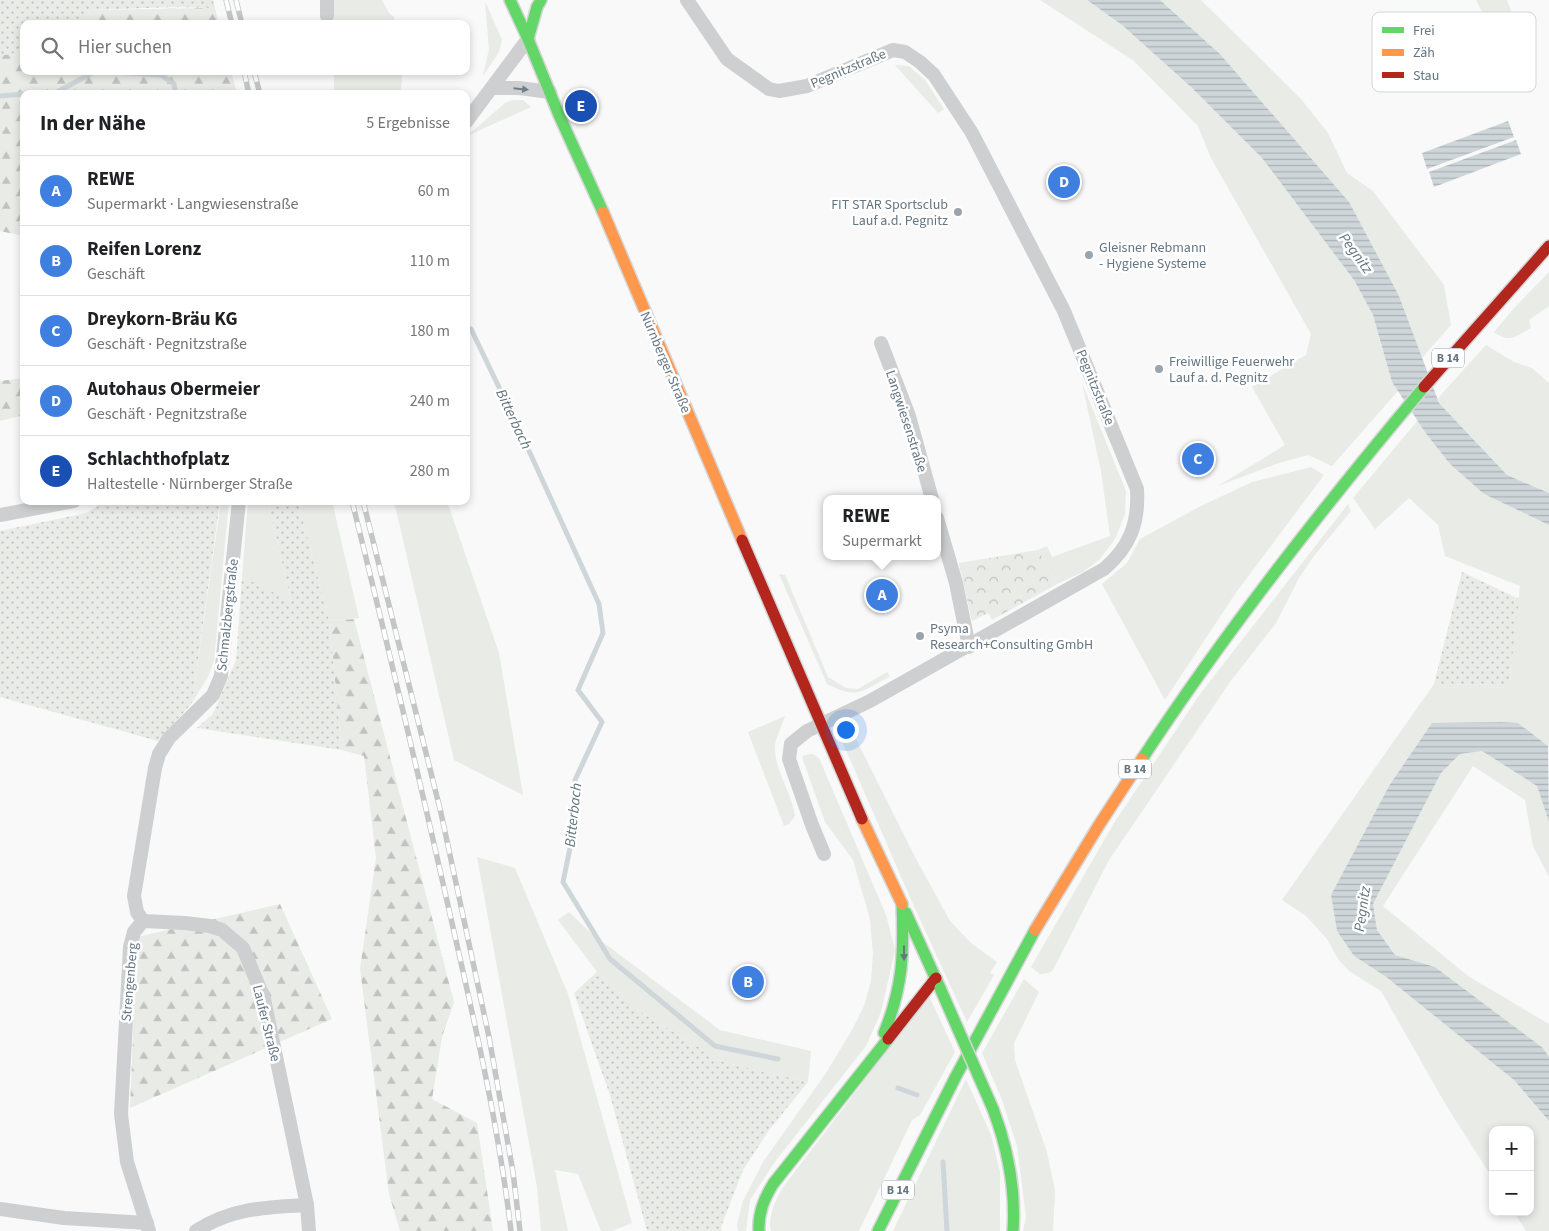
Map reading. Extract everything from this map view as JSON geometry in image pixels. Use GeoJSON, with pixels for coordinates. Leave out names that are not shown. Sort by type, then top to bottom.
{"type":"FeatureCollection","features":[{"type":"Feature","properties":{"kind":"main road","name":"Nürnberger Straße"},"geometry":{"type":"LineString","coordinates":[[510,0],[603,212],[669,371],[857,808],[938,983],[993,1108],[1006,1145],[1010,1164],[1014,1203],[1013,1231]]}},
{"type":"Feature","properties":{"kind":"main road"},"geometry":{"type":"LineString","coordinates":[[528,39],[537,7],[541,0]]}},
{"type":"Feature","properties":{"kind":"main road","name":"B 14"},"geometry":{"type":"LineString","coordinates":[[878,1231],[937,1111],[1028,943],[1098,826],[1178,704],[1252,601],[1333,495],[1391,424],[1506,292],[1549,246]]}},
{"type":"Feature","properties":{"kind":"main road"},"geometry":{"type":"LineString","coordinates":[[872,1059],[892,1013],[902,978],[904,944],[902,904]]}},
{"type":"Feature","properties":{"kind":"main road"},"geometry":{"type":"LineString","coordinates":[[759,1231],[758,1218],[761,1206],[773,1184],[872,1059],[938,983]]}},
{"type":"Feature","properties":{"kind":"street"},"geometry":{"type":"LineString","coordinates":[[327,0],[327,16]]}},
{"type":"Feature","properties":{"kind":"street","name":"Pegnitzstraße"},"geometry":{"type":"LineString","coordinates":[[687,0],[727,59],[769,89],[779,91],[807,86],[893,50],[905,52],[934,75],[972,133],[1064,311],[1137,489],[1138,508],[1131,536],[1116,559],[1104,569],[870,702],[822,725]]}},
{"type":"Feature","properties":{"kind":"street"},"geometry":{"type":"LineString","coordinates":[[470,117],[528,39]]}},
{"type":"Feature","properties":{"kind":"street"},"geometry":{"type":"LineString","coordinates":[[493,88],[519,88],[550,92]]}},
{"type":"Feature","properties":{"kind":"street","name":"Langwiesenstraße"},"geometry":{"type":"LineString","coordinates":[[881,343],[908,416],[931,495]]}},
{"type":"Feature","properties":{"kind":"street"},"geometry":{"type":"LineString","coordinates":[[0,515],[53,505]]}},
{"type":"Feature","properties":{"kind":"street","name":"Schmalzbergstraße"},"geometry":{"type":"LineString","coordinates":[[143,921],[137,912],[134,896],[155,768],[159,754],[168,738],[213,695],[221,676],[239,505]]}},
{"type":"Feature","properties":{"kind":"street"},"geometry":{"type":"LineString","coordinates":[[941,532],[956,583],[969,647]]}},
{"type":"Feature","properties":{"kind":"street"},"geometry":{"type":"LineString","coordinates":[[822,725],[807,732],[791,744],[789,759],[824,854]]}},
{"type":"Feature","properties":{"kind":"street","name":"Laufer Straße"},"geometry":{"type":"LineString","coordinates":[[143,921],[210,926],[222,930],[242,948],[264,999],[307,1205],[309,1231]]}},
{"type":"Feature","properties":{"kind":"street","name":"Strengenberg"},"geometry":{"type":"LineString","coordinates":[[143,921],[134,932],[130,946],[121,1114],[126,1162],[148,1227]]}},
{"type":"Feature","properties":{"kind":"street"},"geometry":{"type":"LineString","coordinates":[[196,1231],[227,1216],[254,1209],[307,1205]]}},
{"type":"Feature","properties":{"kind":"street"},"geometry":{"type":"LineString","coordinates":[[0,1208],[64,1218],[148,1227]]}},
{"type":"Feature","properties":{"kind":"green space"},"geometry":{"type":"Polygon","coordinates":[[[0,0],[213,0],[215,8],[173,7],[91,10],[82,20],[20,20],[20,52],[0,56],[0,0]]]}},
{"type":"Feature","properties":{"kind":"green space"},"geometry":{"type":"Polygon","coordinates":[[[333,0],[382,0],[394,20],[334,20],[333,0]]]}},
{"type":"Feature","properties":{"kind":"green space"},"geometry":{"type":"Polygon","coordinates":[[[1040,0],[1087,0],[1122,25],[1191,87],[1262,158],[1354,280],[1373,315],[1392,382],[1398,391],[1332,466],[1308,455],[1276,464],[1218,486],[1285,445],[1252,387],[1306,355],[1311,334],[1211,158],[1198,126],[1134,61],[1040,0]]]}},
{"type":"Feature","properties":{"kind":"green space"},"geometry":{"type":"Polygon","coordinates":[[[1160,0],[1201,0],[1301,99],[1328,133],[1347,173],[1373,191],[1444,285],[1451,325],[1422,358],[1399,296],[1281,124],[1220,54],[1160,0]]]}},
{"type":"Feature","properties":{"kind":"green space"},"geometry":{"type":"Polygon","coordinates":[[[1476,0],[1507,0],[1511,11],[1509,12],[1482,12],[1476,0]]]}},
{"type":"Feature","properties":{"kind":"green space"},"geometry":{"type":"Polygon","coordinates":[[[485,1],[502,40],[499,52],[483,76],[489,49],[485,1]]]}},
{"type":"Feature","properties":{"kind":"green space"},"geometry":{"type":"Polygon","coordinates":[[[215,8],[218,20],[82,20],[91,10],[215,8]]]}},
{"type":"Feature","properties":{"kind":"green space"},"geometry":{"type":"Polygon","coordinates":[[[20,52],[20,75],[232,75],[236,90],[20,90],[20,235],[0,231],[0,56],[20,52]]]}},
{"type":"Feature","properties":{"kind":"green space"},"geometry":{"type":"Polygon","coordinates":[[[895,65],[909,66],[925,80],[944,109],[938,113],[895,65]]]}},
{"type":"Feature","properties":{"kind":"green space"},"geometry":{"type":"Polygon","coordinates":[[[334,75],[401,75],[401,90],[334,90],[334,75]]]}},
{"type":"Feature","properties":{"kind":"green space"},"geometry":{"type":"Polygon","coordinates":[[[512,100],[523,100],[531,107],[470,135],[470,133],[505,103],[512,100]]]}},
{"type":"Feature","properties":{"kind":"green space"},"geometry":{"type":"Polygon","coordinates":[[[1549,272],[1549,306],[1529,320],[1531,328],[1513,338],[1504,338],[1494,332],[1515,307],[1549,272]]]}},
{"type":"Feature","properties":{"kind":"green space"},"geometry":{"type":"Polygon","coordinates":[[[1486,345],[1514,362],[1532,368],[1549,383],[1549,493],[1507,475],[1439,403],[1438,398],[1486,345]]]}},
{"type":"Feature","properties":{"kind":"green space"},"geometry":{"type":"Polygon","coordinates":[[[20,378],[20,416],[0,421],[0,381],[20,378]]]}},
{"type":"Feature","properties":{"kind":"green space"},"geometry":{"type":"Polygon","coordinates":[[[1082,383],[1126,491],[1125,514],[1115,539],[1100,559],[1083,572],[1057,584],[1038,550],[1047,546],[1052,557],[1110,536],[1101,471],[1082,383]]]}},
{"type":"Feature","properties":{"kind":"green space"},"geometry":{"type":"Polygon","coordinates":[[[1418,420],[1450,464],[1484,494],[1549,525],[1549,747],[1518,723],[1389,786],[1331,895],[1337,931],[1354,956],[1385,976],[1514,1080],[1549,1121],[1549,1231],[1526,1231],[1517,1216],[1534,1216],[1534,1126],[1489,1126],[1489,1173],[1446,1105],[1381,991],[1349,971],[1338,959],[1327,939],[1306,916],[1282,900],[1434,684],[1509,685],[1520,586],[1445,556],[1438,525],[1409,498],[1375,529],[1353,498],[1418,420]]]}},
{"type":"Feature","properties":{"kind":"green space"},"geometry":{"type":"Polygon","coordinates":[[[1311,467],[1324,475],[1235,594],[1165,700],[1102,584],[1127,563],[1140,539],[1199,507],[1252,482],[1311,467]]]}},
{"type":"Feature","properties":{"kind":"green space"},"geometry":{"type":"Polygon","coordinates":[[[1348,504],[1351,511],[1314,556],[1299,578],[1276,623],[1230,682],[1109,860],[1053,970],[1049,973],[1040,974],[1031,967],[1114,823],[1200,694],[1348,504]]]}},
{"type":"Feature","properties":{"kind":"green space"},"geometry":{"type":"Polygon","coordinates":[[[99,505],[219,505],[192,703],[158,741],[0,697],[0,531],[86,513],[99,505]]]}},
{"type":"Feature","properties":{"kind":"green space"},"geometry":{"type":"Polygon","coordinates":[[[220,505],[229,505],[214,661],[208,677],[192,703],[220,505]]]}},
{"type":"Feature","properties":{"kind":"green space"},"geometry":{"type":"Polygon","coordinates":[[[248,505],[269,505],[291,602],[242,577],[248,505]]]}},
{"type":"Feature","properties":{"kind":"green space"},"geometry":{"type":"Polygon","coordinates":[[[269,505],[299,505],[329,621],[342,750],[197,728],[213,714],[236,660],[242,577],[291,601],[269,505]]]}},
{"type":"Feature","properties":{"kind":"green space"},"geometry":{"type":"Polygon","coordinates":[[[299,505],[333,505],[359,618],[329,621],[299,505]]]}},
{"type":"Feature","properties":{"kind":"green space"},"geometry":{"type":"Polygon","coordinates":[[[395,505],[448,505],[499,653],[523,795],[454,760],[395,505]]]}},
{"type":"Feature","properties":{"kind":"green space"},"geometry":{"type":"Polygon","coordinates":[[[1038,550],[1057,584],[992,620],[988,613],[972,621],[959,563],[1038,550]]]}},
{"type":"Feature","properties":{"kind":"green space"},"geometry":{"type":"Polygon","coordinates":[[[1462,572],[1519,599],[1509,685],[1434,684],[1462,572]]]}},
{"type":"Feature","properties":{"kind":"green space"},"geometry":{"type":"Polygon","coordinates":[[[779,574],[785,575],[828,677],[846,688],[858,689],[887,672],[890,676],[860,692],[846,692],[827,684],[779,574]]]}},
{"type":"Feature","properties":{"kind":"green space"},"geometry":{"type":"Polygon","coordinates":[[[354,619],[454,1002],[442,1037],[432,1099],[477,1123],[493,1231],[400,1231],[389,1194],[360,969],[376,858],[364,756],[342,750],[329,621],[354,619]]]}},
{"type":"Feature","properties":{"kind":"green space"},"geometry":{"type":"Polygon","coordinates":[[[785,716],[777,737],[775,750],[778,767],[791,799],[795,816],[789,824],[784,826],[748,732],[785,716]]]}},
{"type":"Feature","properties":{"kind":"green space"},"geometry":{"type":"Polygon","coordinates":[[[848,723],[915,857],[950,921],[971,943],[997,962],[990,973],[994,975],[967,1022],[842,741],[848,723]]]}},
{"type":"Feature","properties":{"kind":"green space"},"geometry":{"type":"Polygon","coordinates":[[[1482,751],[1537,786],[1549,822],[1549,877],[1533,846],[1525,800],[1473,766],[1383,906],[1468,976],[1549,1024],[1549,1057],[1543,1048],[1435,967],[1395,955],[1377,930],[1373,904],[1441,773],[1460,754],[1482,751]]]}},
{"type":"Feature","properties":{"kind":"green space"},"geometry":{"type":"Polygon","coordinates":[[[813,754],[819,758],[886,915],[895,950],[881,1012],[866,1046],[774,1163],[750,1200],[746,1231],[738,1231],[737,1224],[743,1201],[763,1162],[826,1073],[852,1030],[864,1006],[871,981],[873,954],[870,919],[853,860],[825,822],[802,757],[813,754]]]}},
{"type":"Feature","properties":{"kind":"green space"},"geometry":{"type":"Polygon","coordinates":[[[477,857],[515,868],[568,994],[632,1223],[612,1231],[601,1231],[578,1174],[555,1170],[568,1231],[541,1231],[537,1187],[477,857]]]}},
{"type":"Feature","properties":{"kind":"green space"},"geometry":{"type":"Polygon","coordinates":[[[280,904],[332,1019],[130,1108],[137,937],[280,904]]]}},
{"type":"Feature","properties":{"kind":"green space"},"geometry":{"type":"Polygon","coordinates":[[[569,912],[592,934],[720,1030],[811,1051],[808,1082],[723,1062],[639,1011],[597,972],[558,920],[569,912]]]}},
{"type":"Feature","properties":{"kind":"green space"},"geometry":{"type":"Polygon","coordinates":[[[597,972],[639,1011],[723,1062],[808,1082],[769,1130],[743,1170],[721,1227],[722,1231],[647,1231],[610,1095],[574,993],[597,972]]]}},
{"type":"Feature","properties":{"kind":"green space"},"geometry":{"type":"Polygon","coordinates":[[[1024,979],[1039,992],[1014,1043],[1015,1060],[1047,1152],[1055,1191],[1053,1231],[1023,1231],[1026,1217],[1017,1146],[1002,1100],[982,1053],[1024,979]]]}},
{"type":"Feature","properties":{"kind":"green space"},"geometry":{"type":"Polygon","coordinates":[[[929,996],[955,1052],[920,1115],[912,1120],[859,1231],[771,1231],[771,1214],[783,1187],[929,996]]]}},
{"type":"Feature","properties":{"kind":"green space"},"geometry":{"type":"Polygon","coordinates":[[[966,1079],[991,1135],[1000,1172],[1000,1231],[893,1231],[966,1079]]]}},
{"type":"Feature","properties":{"kind":"water","name":"Pegnitz"},"geometry":{"type":"Polygon","coordinates":[[[1087,0],[1160,0],[1220,54],[1349,202],[1399,296],[1439,403],[1507,475],[1549,493],[1549,525],[1484,494],[1450,464],[1425,432],[1392,382],[1373,315],[1354,280],[1262,158],[1191,87],[1122,25],[1087,0]]]}},
{"type":"Feature","properties":{"kind":"water"},"geometry":{"type":"Polygon","coordinates":[[[1508,121],[1514,137],[1427,169],[1422,153],[1508,121]]]}},
{"type":"Feature","properties":{"kind":"water"},"geometry":{"type":"Polygon","coordinates":[[[1516,140],[1521,154],[1434,187],[1429,172],[1516,140]]]}},
{"type":"Feature","properties":{"kind":"water","name":"Pegnitz"},"geometry":{"type":"Polygon","coordinates":[[[1432,723],[1518,723],[1548,746],[1549,822],[1537,786],[1482,751],[1460,754],[1441,773],[1373,904],[1377,930],[1395,955],[1435,967],[1543,1048],[1549,1057],[1549,1121],[1514,1080],[1385,976],[1354,956],[1337,931],[1331,895],[1389,786],[1432,723]]]}},
{"type":"Feature","properties":{"kind":"waterway","name":"Bitterbach"},"geometry":{"type":"LineString","coordinates":[[61,90],[89,75]]}},
{"type":"Feature","properties":{"kind":"waterway","name":"Bitterbach"},"geometry":{"type":"LineString","coordinates":[[161,75],[174,84],[175,90]]}},
{"type":"Feature","properties":{"kind":"waterway","name":"Bitterbach"},"geometry":{"type":"LineString","coordinates":[[0,96],[20,94]]}},
{"type":"Feature","properties":{"kind":"waterway","name":"Bitterbach"},"geometry":{"type":"LineString","coordinates":[[470,329],[519,429],[599,604],[603,633],[578,690],[602,722],[575,780],[574,829],[563,882],[610,959],[715,1046],[778,1059]]}},
{"type":"Feature","properties":{"kind":"waterway","name":"Bitterbach"},"geometry":{"type":"LineString","coordinates":[[898,1088],[917,1095]]}},
{"type":"Feature","properties":{"kind":"waterway","name":"Bitterbach"},"geometry":{"type":"LineString","coordinates":[[943,1162],[947,1231]]}},
{"type":"Feature","properties":{"kind":"railway"},"geometry":{"type":"LineString","coordinates":[[226,0],[231,20]]}},
{"type":"Feature","properties":{"kind":"railway"},"geometry":{"type":"LineString","coordinates":[[236,0],[241,20]]}},
{"type":"Feature","properties":{"kind":"railway"},"geometry":{"type":"LineString","coordinates":[[245,75],[248,90]]}},
{"type":"Feature","properties":{"kind":"railway"},"geometry":{"type":"LineString","coordinates":[[255,75],[259,90]]}},
{"type":"Feature","properties":{"kind":"railway"},"geometry":{"type":"LineString","coordinates":[[353,505],[389,651],[475,1024],[492,1107],[511,1231]]}},
{"type":"Feature","properties":{"kind":"railway"},"geometry":{"type":"LineString","coordinates":[[364,505],[441,813],[489,1037],[513,1172],[520,1231]]}},
{"type":"Feature","properties":{"kind":"traffic: fast"},"geometry":{"type":"LineString","coordinates":[[510,0],[603,212]]}},
{"type":"Feature","properties":{"kind":"traffic: fast"},"geometry":{"type":"LineString","coordinates":[[528,39],[537,7],[541,0]]}},
{"type":"Feature","properties":{"kind":"traffic: fast"},"geometry":{"type":"LineString","coordinates":[[1142,759],[1208,663],[1277,569],[1424,387]]}},
{"type":"Feature","properties":{"kind":"traffic: fast"},"geometry":{"type":"LineString","coordinates":[[884,1033],[899,985],[903,938],[902,904]]}},
{"type":"Feature","properties":{"kind":"traffic: fast"},"geometry":{"type":"LineString","coordinates":[[906,913],[940,988]]}},
{"type":"Feature","properties":{"kind":"traffic: fast"},"geometry":{"type":"LineString","coordinates":[[878,1231],[956,1076],[1035,930]]}},
{"type":"Feature","properties":{"kind":"traffic: fast"},"geometry":{"type":"LineString","coordinates":[[940,988],[993,1109]]}},
{"type":"Feature","properties":{"kind":"traffic: fast"},"geometry":{"type":"LineString","coordinates":[[759,1231],[762,1206],[773,1184],[888,1039]]}},
{"type":"Feature","properties":{"kind":"traffic: fast"},"geometry":{"type":"LineString","coordinates":[[993,1109],[1010,1169],[1014,1215],[1013,1231]]}},
{"type":"Feature","properties":{"kind":"traffic: slow"},"geometry":{"type":"LineString","coordinates":[[603,212],[742,540]]}},
{"type":"Feature","properties":{"kind":"traffic: slow"},"geometry":{"type":"LineString","coordinates":[[1035,930],[1142,759]]}},
{"type":"Feature","properties":{"kind":"traffic: slow"},"geometry":{"type":"LineString","coordinates":[[862,819],[902,904]]}},
{"type":"Feature","properties":{"kind":"traffic: jam"},"geometry":{"type":"LineString","coordinates":[[1424,387],[1549,246]]}},
{"type":"Feature","properties":{"kind":"traffic: jam"},"geometry":{"type":"LineString","coordinates":[[742,540],[862,819]]}},
{"type":"Feature","properties":{"kind":"traffic: jam"},"geometry":{"type":"LineString","coordinates":[[888,1039],[936,978]]}},
{"type":"Feature","properties":{"kind":"place","name":"Schlachthofplatz"},"geometry":{"type":"Point","coordinates":[581,106]}},
{"type":"Feature","properties":{"kind":"place","name":"Autohaus Obermeier"},"geometry":{"type":"Point","coordinates":[1064,182]}},
{"type":"Feature","properties":{"kind":"place","name":"FIT STAR Sportsclub Lauf a.d. Pegnitz"},"geometry":{"type":"Point","coordinates":[958,212]}},
{"type":"Feature","properties":{"kind":"place","name":"Gleisner Rebmann - Hygiene Systeme"},"geometry":{"type":"Point","coordinates":[1089,255]}},
{"type":"Feature","properties":{"kind":"place","name":"Freiwillige Feuerwehr Lauf a. d. Pegnitz"},"geometry":{"type":"Point","coordinates":[1159,369]}},
{"type":"Feature","properties":{"kind":"place","name":"Dreykorn-Bräu KG"},"geometry":{"type":"Point","coordinates":[1198,459]}},
{"type":"Feature","properties":{"kind":"place","name":"REWE"},"geometry":{"type":"Point","coordinates":[882,595]}},
{"type":"Feature","properties":{"kind":"place","name":"Psyma Research+Consulting GmbH"},"geometry":{"type":"Point","coordinates":[920,636]}},
{"type":"Feature","properties":{"kind":"place","name":"Reifen Lorenz"},"geometry":{"type":"Point","coordinates":[748,982]}}]}
